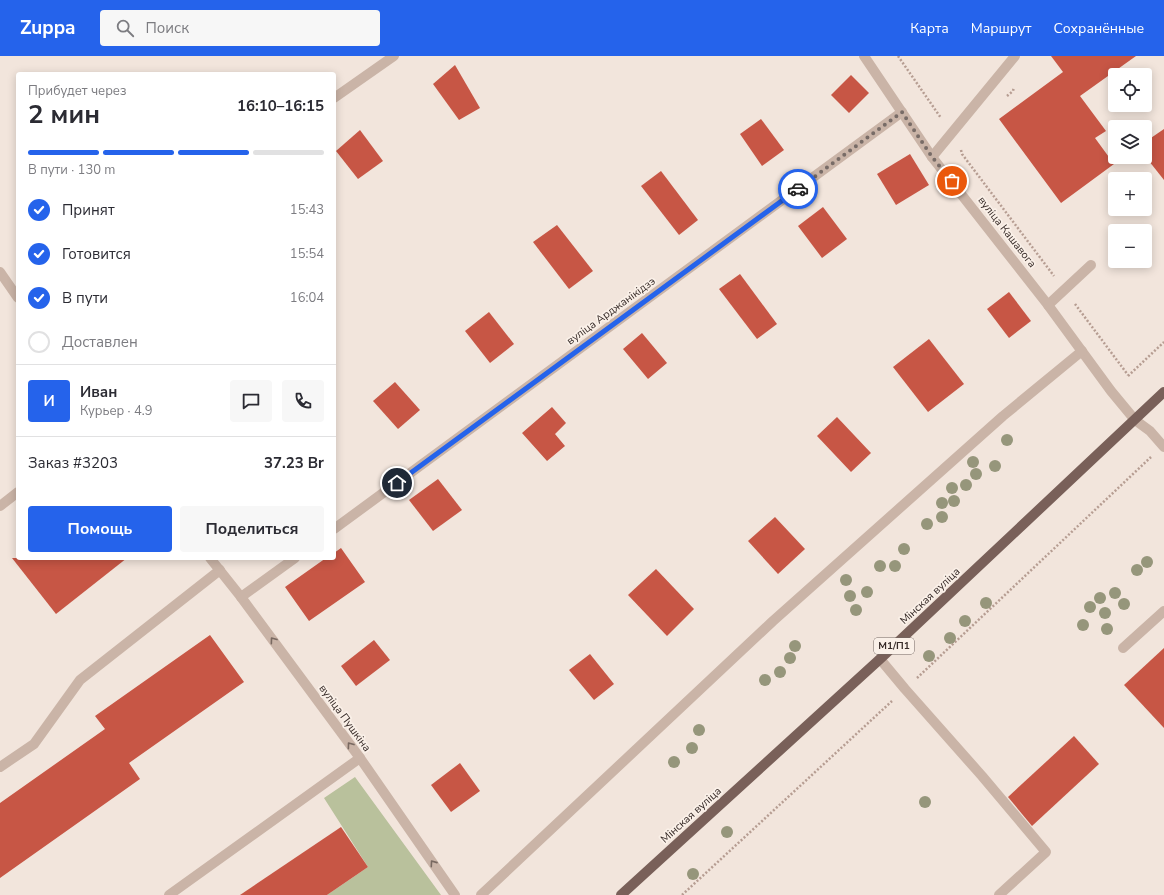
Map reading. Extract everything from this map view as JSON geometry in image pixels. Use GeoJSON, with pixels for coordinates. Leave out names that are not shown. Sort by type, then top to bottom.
{"type":"FeatureCollection","features":[{"type":"Feature","properties":{"kind":"main road","name":"Мінская вуліца"},"geometry":{"type":"LineString","coordinates":[[621,895],[880,659],[1164,392]]}},
{"type":"Feature","properties":{"kind":"street"},"geometry":{"type":"LineString","coordinates":[[336,97],[394,56]]}},
{"type":"Feature","properties":{"kind":"street","name":"вуліца Кашавога"},"geometry":{"type":"LineString","coordinates":[[864,56],[932,157],[1048,305],[1111,391],[1135,420],[1150,431],[1164,447]]}},
{"type":"Feature","properties":{"kind":"street"},"geometry":{"type":"LineString","coordinates":[[932,157],[1015,56]]}},
{"type":"Feature","properties":{"kind":"street","name":"вуліца Арджанікідзэ"},"geometry":{"type":"LineString","coordinates":[[336,528],[902,112]]}},
{"type":"Feature","properties":{"kind":"street"},"geometry":{"type":"LineString","coordinates":[[1048,305],[1091,265]]}},
{"type":"Feature","properties":{"kind":"street"},"geometry":{"type":"LineString","coordinates":[[0,272],[16,295]]}},
{"type":"Feature","properties":{"kind":"street"},"geometry":{"type":"LineString","coordinates":[[481,895],[773,621],[1003,416],[1082,351]]}},
{"type":"Feature","properties":{"kind":"street"},"geometry":{"type":"LineString","coordinates":[[0,506],[16,494]]}},
{"type":"Feature","properties":{"kind":"street","name":"вуліца Пушкіна"},"geometry":{"type":"LineString","coordinates":[[212,560],[241,597],[360,758],[455,895]]}},
{"type":"Feature","properties":{"kind":"street"},"geometry":{"type":"LineString","coordinates":[[241,597],[292,560]]}},
{"type":"Feature","properties":{"kind":"street"},"geometry":{"type":"LineString","coordinates":[[0,768],[34,744],[80,680],[220,570]]}},
{"type":"Feature","properties":{"kind":"street"},"geometry":{"type":"LineString","coordinates":[[1123,648],[1164,611]]}},
{"type":"Feature","properties":{"kind":"street"},"geometry":{"type":"LineString","coordinates":[[880,659],[1046,852],[999,895]]}},
{"type":"Feature","properties":{"kind":"street"},"geometry":{"type":"LineString","coordinates":[[169,895],[360,758]]}},
{"type":"Feature","properties":{"kind":"path"},"geometry":{"type":"LineString","coordinates":[[898,56],[960,147],[962,154],[1128,375]]}},
{"type":"Feature","properties":{"kind":"path"},"geometry":{"type":"LineString","coordinates":[[1007,96],[1013,91],[1015,84]]}},
{"type":"Feature","properties":{"kind":"path"},"geometry":{"type":"LineString","coordinates":[[1111,391],[1164,342]]}},
{"type":"Feature","properties":{"kind":"path"},"geometry":{"type":"LineString","coordinates":[[682,895],[905,689],[1152,456],[1150,431]]}},
{"type":"Feature","properties":{"kind":"green space"},"geometry":{"type":"Polygon","coordinates":[[[355,777],[441,895],[327,895],[368,867],[324,798],[355,777]]]}},
{"type":"Feature","properties":{"kind":"building"},"geometry":{"type":"Polygon","coordinates":[[[1051,56],[1136,56],[1119,68],[1108,68],[1108,76],[1080,96],[1106,131],[1095,138],[1108,156],[1108,164],[1114,164],[1061,203],[999,119],[1063,72],[1051,56]]]}},
{"type":"Feature","properties":{"kind":"building"},"geometry":{"type":"Polygon","coordinates":[[[455,65],[480,108],[459,120],[433,84],[455,65]]]}},
{"type":"Feature","properties":{"kind":"building"},"geometry":{"type":"Polygon","coordinates":[[[851,75],[869,93],[849,113],[831,95],[851,75]]]}},
{"type":"Feature","properties":{"kind":"building"},"geometry":{"type":"Polygon","coordinates":[[[761,119],[784,150],[762,166],[740,134],[761,119]]]}},
{"type":"Feature","properties":{"kind":"building"},"geometry":{"type":"Polygon","coordinates":[[[1164,129],[1164,180],[1151,164],[1152,137],[1164,129]]]}},
{"type":"Feature","properties":{"kind":"building"},"geometry":{"type":"Polygon","coordinates":[[[360,130],[383,161],[358,179],[336,151],[360,130]]]}},
{"type":"Feature","properties":{"kind":"building"},"geometry":{"type":"Polygon","coordinates":[[[910,154],[929,185],[896,205],[877,174],[910,154]]]}},
{"type":"Feature","properties":{"kind":"building"},"geometry":{"type":"Polygon","coordinates":[[[661,171],[698,220],[679,235],[641,186],[661,171]]]}},
{"type":"Feature","properties":{"kind":"building"},"geometry":{"type":"Polygon","coordinates":[[[823,207],[847,239],[822,258],[798,226],[823,207]]]}},
{"type":"Feature","properties":{"kind":"building"},"geometry":{"type":"Polygon","coordinates":[[[557,225],[593,271],[569,289],[533,242],[557,225]]]}},
{"type":"Feature","properties":{"kind":"building"},"geometry":{"type":"Polygon","coordinates":[[[740,274],[777,324],[757,339],[719,289],[740,274]]]}},
{"type":"Feature","properties":{"kind":"building"},"geometry":{"type":"Polygon","coordinates":[[[1009,292],[1031,321],[1009,338],[987,309],[1009,292]]]}},
{"type":"Feature","properties":{"kind":"building"},"geometry":{"type":"Polygon","coordinates":[[[489,312],[514,344],[490,363],[465,331],[489,312]]]}},
{"type":"Feature","properties":{"kind":"building"},"geometry":{"type":"Polygon","coordinates":[[[642,333],[667,363],[648,379],[623,349],[642,333]]]}},
{"type":"Feature","properties":{"kind":"building"},"geometry":{"type":"Polygon","coordinates":[[[929,339],[964,384],[928,412],[893,367],[929,339]]]}},
{"type":"Feature","properties":{"kind":"building"},"geometry":{"type":"Polygon","coordinates":[[[395,382],[420,410],[398,429],[373,401],[395,382]]]}},
{"type":"Feature","properties":{"kind":"building"},"geometry":{"type":"Polygon","coordinates":[[[552,407],[566,423],[555,434],[565,446],[547,461],[522,433],[552,407]]]}},
{"type":"Feature","properties":{"kind":"building"},"geometry":{"type":"Polygon","coordinates":[[[837,417],[871,453],[851,472],[817,436],[837,417]]]}},
{"type":"Feature","properties":{"kind":"building"},"geometry":{"type":"Polygon","coordinates":[[[438,479],[462,510],[433,531],[409,500],[438,479]]]}},
{"type":"Feature","properties":{"kind":"building"},"geometry":{"type":"Polygon","coordinates":[[[775,517],[805,549],[778,574],[748,541],[775,517]]]}},
{"type":"Feature","properties":{"kind":"building"},"geometry":{"type":"Polygon","coordinates":[[[341,548],[365,582],[309,621],[285,587],[323,560],[336,560],[336,552],[341,548]]]}},
{"type":"Feature","properties":{"kind":"building"},"geometry":{"type":"Polygon","coordinates":[[[12,558],[16,558],[16,560],[124,560],[56,614],[12,558]]]}},
{"type":"Feature","properties":{"kind":"building"},"geometry":{"type":"Polygon","coordinates":[[[656,569],[694,609],[667,636],[628,595],[656,569]]]}},
{"type":"Feature","properties":{"kind":"building"},"geometry":{"type":"Polygon","coordinates":[[[210,635],[244,682],[129,763],[140,779],[0,878],[0,803],[105,729],[95,716],[210,635]]]}},
{"type":"Feature","properties":{"kind":"building"},"geometry":{"type":"Polygon","coordinates":[[[374,640],[390,660],[356,686],[341,666],[374,640]]]}},
{"type":"Feature","properties":{"kind":"building"},"geometry":{"type":"Polygon","coordinates":[[[1164,648],[1164,728],[1124,685],[1164,648]]]}},
{"type":"Feature","properties":{"kind":"building"},"geometry":{"type":"Polygon","coordinates":[[[590,654],[614,684],[594,700],[569,670],[590,654]]]}},
{"type":"Feature","properties":{"kind":"building"},"geometry":{"type":"Polygon","coordinates":[[[1074,736],[1099,764],[1032,826],[1008,797],[1074,736]]]}},
{"type":"Feature","properties":{"kind":"building"},"geometry":{"type":"Polygon","coordinates":[[[460,763],[480,791],[451,812],[431,785],[460,763]]]}},
{"type":"Feature","properties":{"kind":"building"},"geometry":{"type":"Polygon","coordinates":[[[341,827],[368,867],[327,895],[240,895],[341,827]]]}},
{"type":"Feature","properties":{"kind":"way so far"},"geometry":{"type":"LineString","coordinates":[[798,189],[902,112],[932,157],[952,181]]}},
{"type":"Feature","properties":{"kind":"route"},"geometry":{"type":"LineString","coordinates":[[397,483],[798,189]]}}]}
